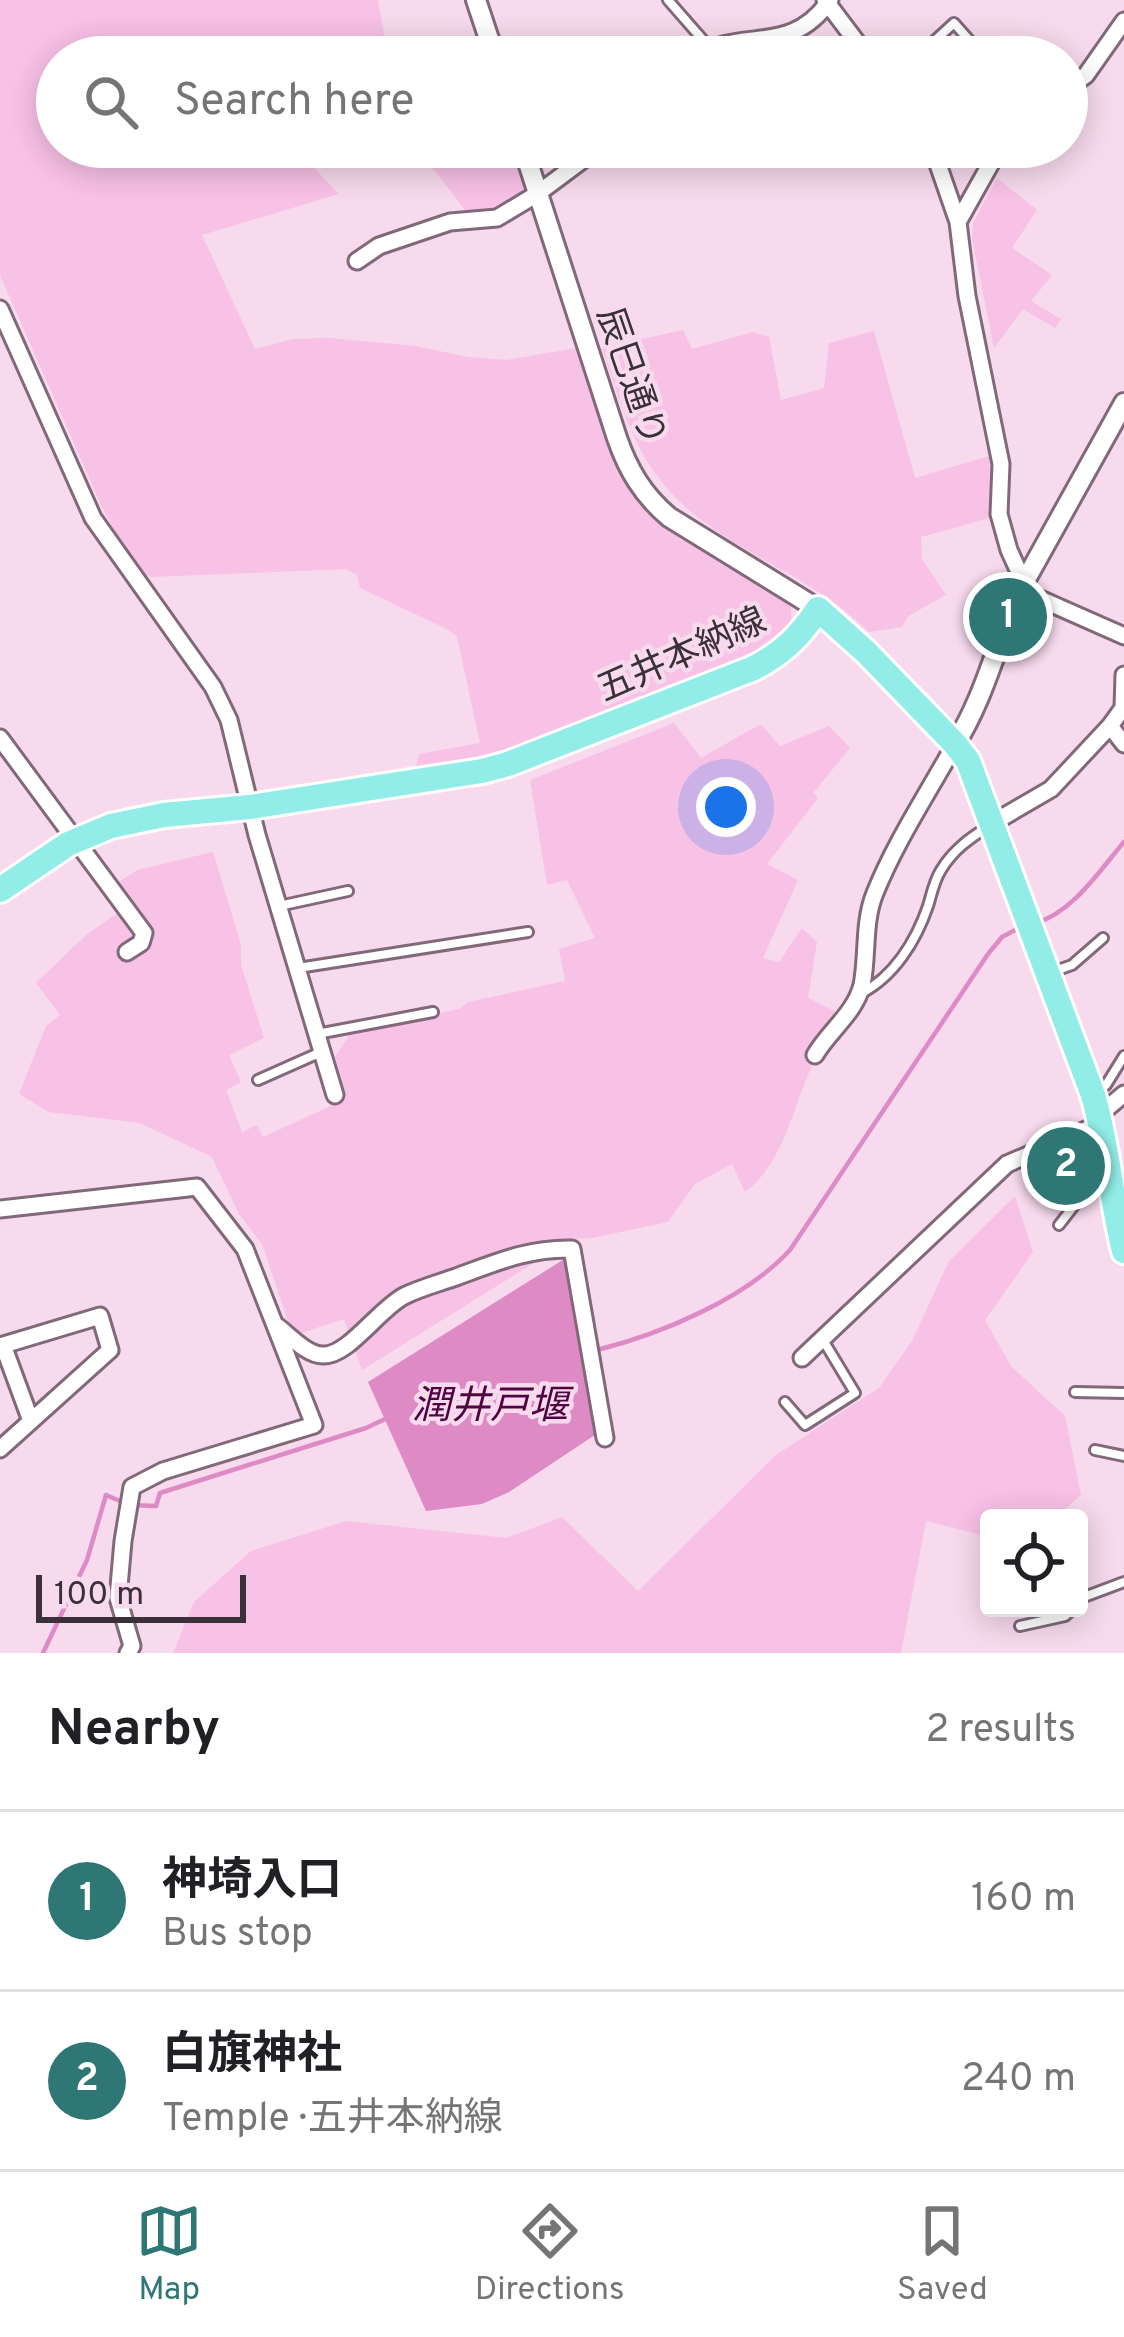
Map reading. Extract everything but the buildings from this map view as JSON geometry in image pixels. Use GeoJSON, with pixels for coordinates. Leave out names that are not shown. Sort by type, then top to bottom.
{"type":"FeatureCollection","features":[{"type":"Feature","properties":{"kind":"main road","name":"五井本納線"},"geometry":{"type":"LineString","coordinates":[[0,890],[51,853],[111,826],[455,777],[508,764],[754,668],[798,638],[818,610],[844,630],[968,761],[1098,1111],[1124,1251]]}},
{"type":"Feature","properties":{"kind":"street"},"geometry":{"type":"LineString","coordinates":[[476,0],[488,36]]}},
{"type":"Feature","properties":{"kind":"street"},"geometry":{"type":"LineString","coordinates":[[789,36],[810,24],[828,1],[853,36]]}},
{"type":"Feature","properties":{"kind":"street"},"geometry":{"type":"LineString","coordinates":[[1088,72],[1123,15]]}},
{"type":"Feature","properties":{"kind":"street","name":"辰巳通り"},"geometry":{"type":"LineString","coordinates":[[529,168],[624,458],[643,492],[669,517],[818,610]]}},
{"type":"Feature","properties":{"kind":"street"},"geometry":{"type":"LineString","coordinates":[[356,261],[379,246],[450,222],[497,218],[572,168]]}},
{"type":"Feature","properties":{"kind":"street"},"geometry":{"type":"LineString","coordinates":[[941,168],[958,222],[967,296],[1001,464],[999,514],[1022,586],[1124,635]]}},
{"type":"Feature","properties":{"kind":"street"},"geometry":{"type":"LineString","coordinates":[[958,222],[988,168]]}},
{"type":"Feature","properties":{"kind":"street"},"geometry":{"type":"LineString","coordinates":[[0,309],[93,518],[213,687],[230,720],[250,807],[335,1095]]}},
{"type":"Feature","properties":{"kind":"street"},"geometry":{"type":"LineString","coordinates":[[815,1055],[859,994],[874,894],[970,719],[1022,586],[1124,403]]}},
{"type":"Feature","properties":{"kind":"street"},"geometry":{"type":"LineString","coordinates":[[991,824],[1051,789],[1111,726],[1123,708],[1124,675]]}},
{"type":"Feature","properties":{"kind":"street"},"geometry":{"type":"LineString","coordinates":[[1111,726],[1124,744]]}},
{"type":"Feature","properties":{"kind":"street"},"geometry":{"type":"LineString","coordinates":[[0,738],[144,933],[141,943],[127,952]]}},
{"type":"Feature","properties":{"kind":"street"},"geometry":{"type":"LineString","coordinates":[[802,1358],[1007,1164],[1124,1094]]}},
{"type":"Feature","properties":{"kind":"street"},"geometry":{"type":"LineString","coordinates":[[0,1209],[196,1187],[245,1249],[314,1425],[163,1471],[132,1487],[118,1598],[132,1646],[128,1653]]}},
{"type":"Feature","properties":{"kind":"street"},"geometry":{"type":"LineString","coordinates":[[275,1324],[320,1356],[340,1352],[382,1310],[406,1295],[523,1253],[572,1249],[605,1438]]}},
{"type":"Feature","properties":{"kind":"street"},"geometry":{"type":"LineString","coordinates":[[0,1449],[110,1350],[100,1316],[2,1345],[31,1421]]}},
{"type":"Feature","properties":{"kind":"lane"},"geometry":{"type":"LineString","coordinates":[[668,0],[692,36]]}},
{"type":"Feature","properties":{"kind":"lane"},"geometry":{"type":"LineString","coordinates":[[939,36],[954,22],[966,36]]}},
{"type":"Feature","properties":{"kind":"lane"},"geometry":{"type":"LineString","coordinates":[[859,994],[874,987],[916,936],[935,880],[952,854],[991,824]]}},
{"type":"Feature","properties":{"kind":"lane"},"geometry":{"type":"LineString","coordinates":[[278,906],[348,891]]}},
{"type":"Feature","properties":{"kind":"lane"},"geometry":{"type":"LineString","coordinates":[[297,968],[528,932]]}},
{"type":"Feature","properties":{"kind":"lane"},"geometry":{"type":"LineString","coordinates":[[1048,973],[1072,965],[1103,938]]}},
{"type":"Feature","properties":{"kind":"lane"},"geometry":{"type":"LineString","coordinates":[[316,1034],[433,1012]]}},
{"type":"Feature","properties":{"kind":"lane"},"geometry":{"type":"LineString","coordinates":[[258,1080],[321,1052]]}},
{"type":"Feature","properties":{"kind":"lane"},"geometry":{"type":"LineString","coordinates":[[1098,1111],[1106,1084],[1124,1056]]}},
{"type":"Feature","properties":{"kind":"lane"},"geometry":{"type":"LineString","coordinates":[[1059,1225],[1109,1160]]}},
{"type":"Feature","properties":{"kind":"lane"},"geometry":{"type":"LineString","coordinates":[[785,1402],[805,1425],[856,1393],[823,1339]]}},
{"type":"Feature","properties":{"kind":"lane"},"geometry":{"type":"LineString","coordinates":[[1075,1392],[1124,1393]]}},
{"type":"Feature","properties":{"kind":"lane"},"geometry":{"type":"LineString","coordinates":[[1095,1450],[1124,1456]]}},
{"type":"Feature","properties":{"kind":"lane"},"geometry":{"type":"LineString","coordinates":[[1088,1596],[1124,1582]]}},
{"type":"Feature","properties":{"kind":"lane"},"geometry":{"type":"LineString","coordinates":[[1020,1626],[1060,1617]]}},
{"type":"Feature","properties":{"kind":"shaded area"},"geometry":{"type":"Polygon","coordinates":[[[0,0],[378,0],[384,36],[36,36],[36,168],[314,168],[339,194],[202,235],[255,349],[293,339],[329,338],[507,360],[583,347],[627,476],[790,597],[792,630],[759,655],[547,736],[481,758],[415,770],[419,754],[480,743],[457,637],[360,588],[357,575],[346,569],[144,574],[101,505],[0,275],[0,0]]]}},
{"type":"Feature","properties":{"kind":"shaded area"},"geometry":{"type":"Polygon","coordinates":[[[432,168],[524,168],[534,198],[485,216],[466,211],[432,168]]]}},
{"type":"Feature","properties":{"kind":"shaded area"},"geometry":{"type":"Polygon","coordinates":[[[997,178],[1037,210],[1012,248],[1052,275],[1031,301],[1061,319],[1055,328],[1023,309],[994,348],[972,239],[973,223],[997,178]]]}},
{"type":"Feature","properties":{"kind":"shaded area"},"geometry":{"type":"Polygon","coordinates":[[[683,330],[692,349],[753,332],[769,337],[781,400],[824,388],[829,343],[874,331],[915,478],[1003,452],[1004,514],[921,537],[922,559],[946,595],[908,616],[902,627],[869,632],[845,610],[732,541],[680,502],[640,448],[602,348],[683,330]]]}},
{"type":"Feature","properties":{"kind":"shaded area"},"geometry":{"type":"Polygon","coordinates":[[[674,723],[701,758],[761,724],[780,746],[829,726],[850,748],[813,793],[818,798],[767,864],[798,880],[763,958],[779,962],[802,928],[817,942],[808,998],[847,1017],[817,1056],[771,1164],[745,1192],[732,1164],[695,1184],[668,1222],[572,1239],[362,1370],[344,1319],[292,1333],[262,1244],[239,1214],[212,1157],[140,1123],[49,1112],[19,1094],[46,1026],[60,1015],[36,983],[85,936],[130,904],[119,882],[137,870],[213,852],[264,1038],[229,1055],[241,1082],[226,1090],[242,1132],[257,1125],[263,1137],[346,1099],[335,1057],[352,1031],[565,981],[559,949],[595,938],[567,880],[547,885],[530,780],[674,723]]]}},
{"type":"Feature","properties":{"kind":"shaded area"},"geometry":{"type":"Polygon","coordinates":[[[1015,1196],[1033,1252],[985,1320],[1011,1366],[1065,1416],[1081,1495],[1065,1509],[980,1509],[980,1535],[926,1521],[901,1653],[173,1653],[194,1602],[251,1551],[346,1521],[507,1538],[562,1517],[638,1591],[776,1455],[879,1388],[912,1341],[949,1261],[1015,1196]]]}},
{"type":"Feature","properties":{"kind":"water","name":"潤井戸堰"},"geometry":{"type":"Polygon","coordinates":[[[574,1253],[582,1253],[607,1427],[509,1492],[482,1504],[426,1511],[368,1382],[574,1253]]]}},
{"type":"Feature","properties":{"kind":"waterway"},"geometry":{"type":"LineString","coordinates":[[1036,923],[1074,900],[1124,842]]}},
{"type":"Feature","properties":{"kind":"waterway"},"geometry":{"type":"LineString","coordinates":[[597,1350],[701,1312],[750,1284],[790,1250],[988,954],[1002,937],[1019,928]]}},
{"type":"Feature","properties":{"kind":"waterway"},"geometry":{"type":"LineString","coordinates":[[43,1653],[87,1560],[106,1495],[129,1505],[156,1506],[160,1493],[385,1419]]}},
{"type":"Feature","properties":{"kind":"place","name":"神埼入口"},"geometry":{"type":"Point","coordinates":[1008,617]}},
{"type":"Feature","properties":{"kind":"place","name":"白旗神社"},"geometry":{"type":"Point","coordinates":[1066,1166]}}]}
